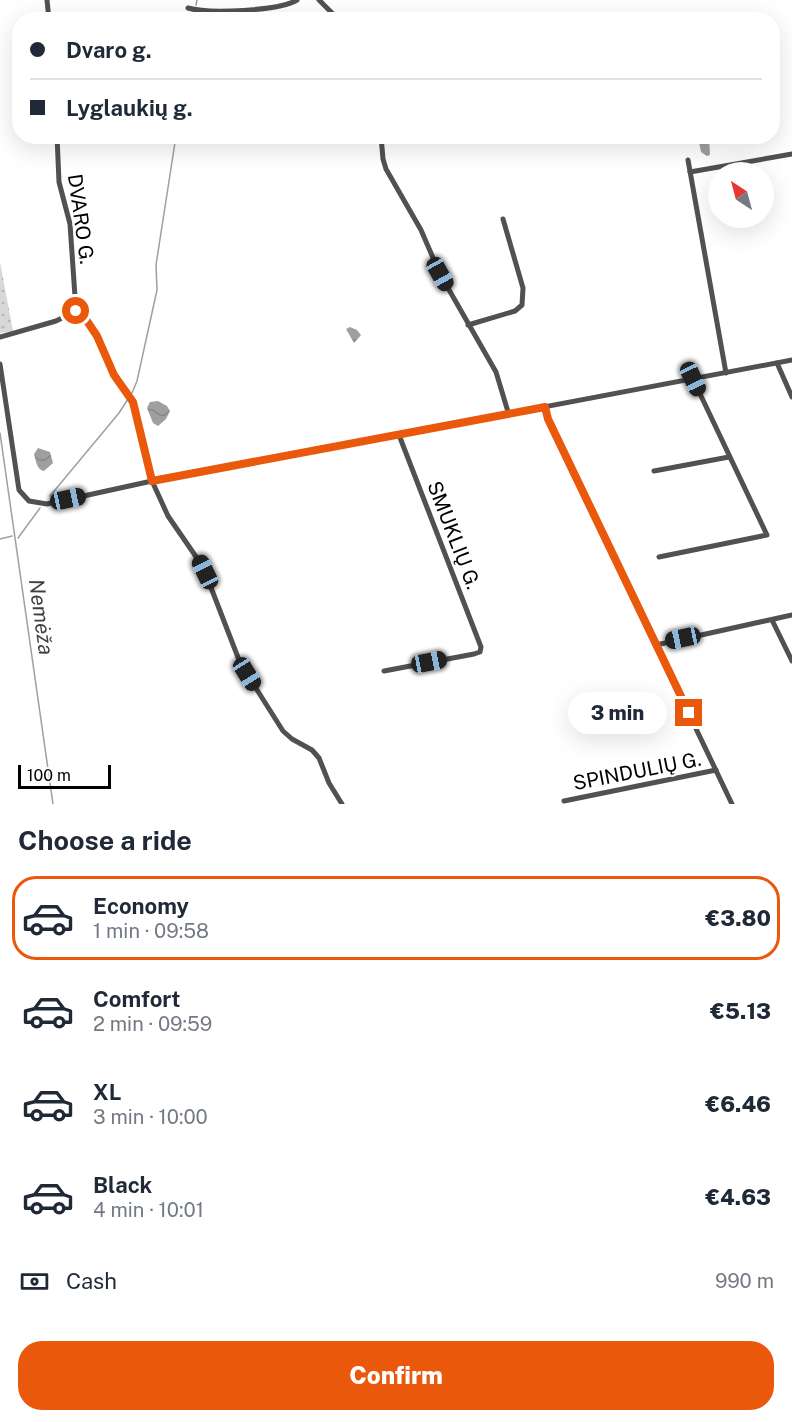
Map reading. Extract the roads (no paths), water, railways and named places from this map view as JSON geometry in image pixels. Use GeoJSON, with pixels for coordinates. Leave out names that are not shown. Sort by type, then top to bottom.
{"type":"FeatureCollection","features":[{"type":"Feature","properties":{"kind":"street"},"geometry":{"type":"LineString","coordinates":[[188,9],[238,10],[277,6],[297,0]]}},
{"type":"Feature","properties":{"kind":"street"},"geometry":{"type":"LineString","coordinates":[[319,0],[331,12]]}},
{"type":"Feature","properties":{"kind":"street","name":"DVARO G."},"geometry":{"type":"LineString","coordinates":[[57,144],[59,182],[70,225],[76,311]]}},
{"type":"Feature","properties":{"kind":"street"},"geometry":{"type":"LineString","coordinates":[[382,144],[386,169],[421,230],[440,274],[496,372],[509,415]]}},
{"type":"Feature","properties":{"kind":"street"},"geometry":{"type":"LineString","coordinates":[[690,172],[792,154]]}},
{"type":"Feature","properties":{"kind":"street"},"geometry":{"type":"LineString","coordinates":[[688,160],[726,373]]}},
{"type":"Feature","properties":{"kind":"street"},"geometry":{"type":"LineString","coordinates":[[468,325],[515,311],[522,305],[523,288],[504,219]]}},
{"type":"Feature","properties":{"kind":"street"},"geometry":{"type":"LineString","coordinates":[[0,337],[56,321],[76,311],[83,315],[97,336],[114,375],[133,402],[152,481],[168,516],[202,566],[247,674],[283,731],[312,750],[319,758],[329,783],[342,804]]}},
{"type":"Feature","properties":{"kind":"street"},"geometry":{"type":"LineString","coordinates":[[0,364],[17,481],[24,496],[38,503],[47,504],[152,481],[792,360]]}},
{"type":"Feature","properties":{"kind":"street"},"geometry":{"type":"LineString","coordinates":[[777,363],[792,397]]}},
{"type":"Feature","properties":{"kind":"street"},"geometry":{"type":"LineString","coordinates":[[659,557],[767,535],[693,379]]}},
{"type":"Feature","properties":{"kind":"street"},"geometry":{"type":"LineString","coordinates":[[545,407],[548,419],[732,804]]}},
{"type":"Feature","properties":{"kind":"street","name":"SMUKLIŲ G."},"geometry":{"type":"LineString","coordinates":[[384,671],[474,654],[480,652],[481,647],[399,435]]}},
{"type":"Feature","properties":{"kind":"street"},"geometry":{"type":"LineString","coordinates":[[654,471],[729,457]]}},
{"type":"Feature","properties":{"kind":"street"},"geometry":{"type":"LineString","coordinates":[[656,645],[792,615]]}},
{"type":"Feature","properties":{"kind":"street"},"geometry":{"type":"LineString","coordinates":[[772,620],[792,661]]}},
{"type":"Feature","properties":{"kind":"street","name":"SPINDULIŲ G."},"geometry":{"type":"LineString","coordinates":[[564,801],[716,770]]}},
{"type":"Feature","properties":{"kind":"water"},"geometry":{"type":"Polygon","coordinates":[[[699,144],[709,144],[710,155],[707,156],[701,152],[699,144]]]}},
{"type":"Feature","properties":{"kind":"water"},"geometry":{"type":"Polygon","coordinates":[[[350,327],[361,335],[354,343],[346,329],[350,327]]]}},
{"type":"Feature","properties":{"kind":"water"},"geometry":{"type":"Polygon","coordinates":[[[158,401],[167,406],[170,411],[166,419],[158,426],[153,423],[147,408],[150,402],[158,401]]]}},
{"type":"Feature","properties":{"kind":"water"},"geometry":{"type":"Polygon","coordinates":[[[38,448],[50,452],[53,463],[44,471],[38,467],[35,459],[34,454],[38,448]]]}},
{"type":"Feature","properties":{"kind":"waterway"},"geometry":{"type":"LineString","coordinates":[[196,5],[197,0]]}},
{"type":"Feature","properties":{"kind":"waterway"},"geometry":{"type":"LineString","coordinates":[[132,393],[137,381],[157,290],[156,265],[175,144]]}},
{"type":"Feature","properties":{"kind":"waterway"},"geometry":{"type":"LineString","coordinates":[[50,496],[128,399]]}},
{"type":"Feature","properties":{"kind":"waterway","name":"Nemėža"},"geometry":{"type":"LineString","coordinates":[[0,433],[53,804]]}},
{"type":"Feature","properties":{"kind":"waterway"},"geometry":{"type":"LineString","coordinates":[[18,538],[40,508]]}},
{"type":"Feature","properties":{"kind":"waterway"},"geometry":{"type":"LineString","coordinates":[[0,539],[12,536]]}}]}
